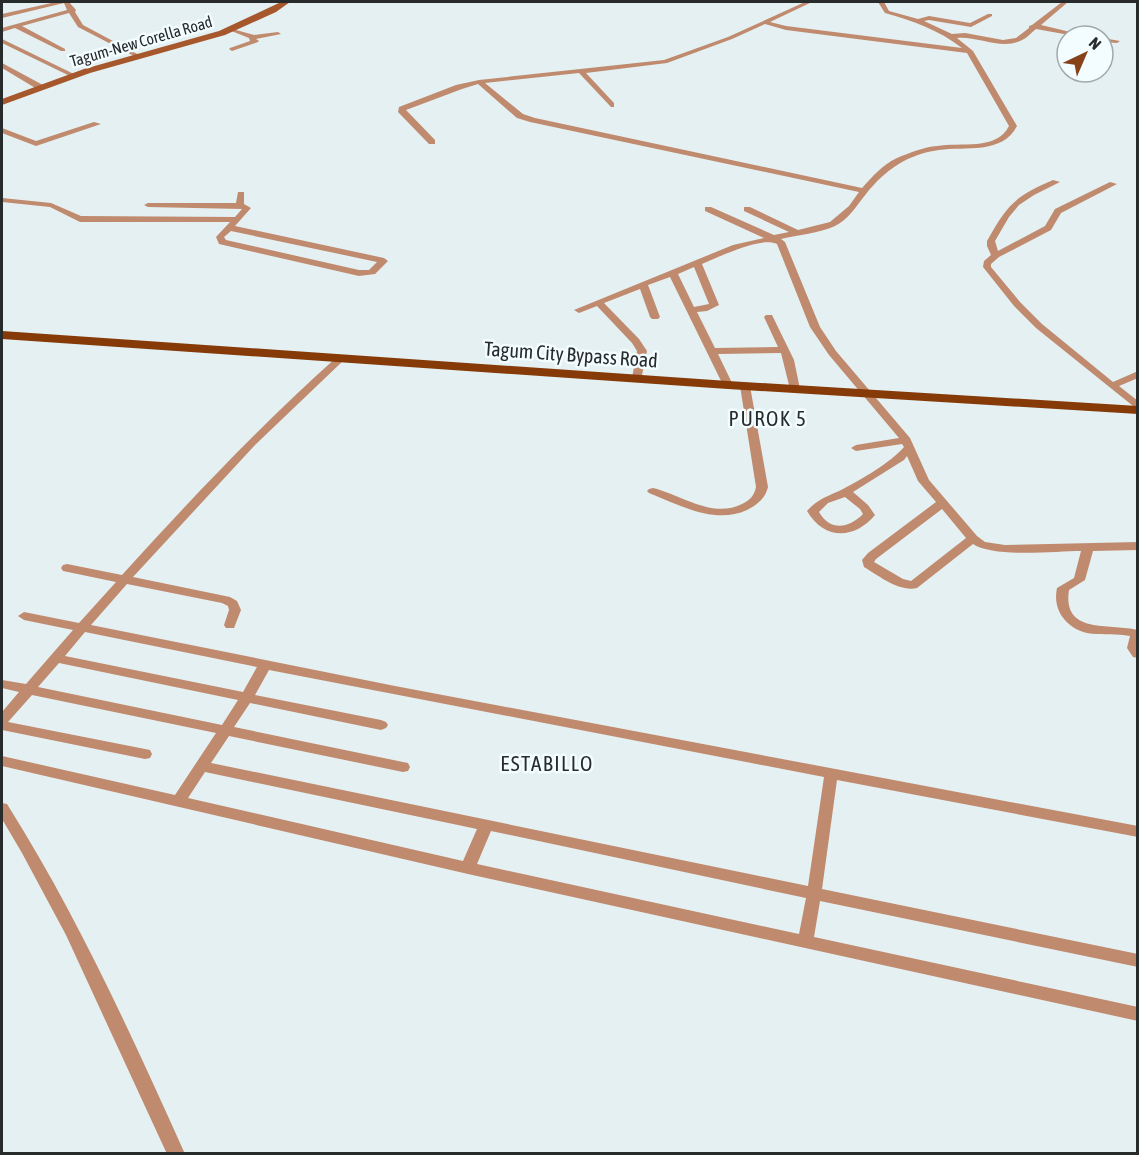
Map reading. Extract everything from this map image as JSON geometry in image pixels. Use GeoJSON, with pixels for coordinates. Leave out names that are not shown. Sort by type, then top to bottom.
{"type":"FeatureCollection","features":[{"type":"Feature","properties":{"kind":"main road","name":"Tagum-New Corella Road"},"geometry":{"type":"LineString","coordinates":[[2,101],[39,87],[231,29],[286,2]]}},
{"type":"Feature","properties":{"kind":"main road","name":"Tagum City Bypass Road"},"geometry":{"type":"LineString","coordinates":[[2,334],[728,385],[1137,409]]}},
{"type":"Feature","properties":{"kind":"street"},"geometry":{"type":"LineString","coordinates":[[2,16],[64,2],[73,10],[80,26],[138,56]]}},
{"type":"Feature","properties":{"kind":"street"},"geometry":{"type":"LineString","coordinates":[[432,142],[401,110],[459,87],[479,82],[665,62],[730,38],[809,2]]}},
{"type":"Feature","properties":{"kind":"street"},"geometry":{"type":"LineString","coordinates":[[579,310],[736,247],[833,224],[852,208],[886,167],[921,151],[947,146],[989,145],[1010,134],[1013,126],[971,51],[952,36],[917,21],[887,12],[881,2]]}},
{"type":"Feature","properties":{"kind":"street"},"geometry":{"type":"LineString","coordinates":[[952,36],[1013,41],[1020,39],[1031,27],[1065,2]]}},
{"type":"Feature","properties":{"kind":"street"},"geometry":{"type":"LineString","coordinates":[[2,30],[73,10]]}},
{"type":"Feature","properties":{"kind":"street"},"geometry":{"type":"LineString","coordinates":[[917,21],[929,18],[971,25],[990,15]]}},
{"type":"Feature","properties":{"kind":"street"},"geometry":{"type":"LineString","coordinates":[[763,22],[786,28],[971,51]]}},
{"type":"Feature","properties":{"kind":"street"},"geometry":{"type":"LineString","coordinates":[[16,26],[63,50]]}},
{"type":"Feature","properties":{"kind":"street"},"geometry":{"type":"LineString","coordinates":[[1031,27],[1055,30]]}},
{"type":"Feature","properties":{"kind":"street"},"geometry":{"type":"LineString","coordinates":[[231,29],[253,38],[278,34]]}},
{"type":"Feature","properties":{"kind":"street"},"geometry":{"type":"LineString","coordinates":[[232,50],[255,42],[253,38]]}},
{"type":"Feature","properties":{"kind":"street"},"geometry":{"type":"LineString","coordinates":[[2,41],[74,76]]}},
{"type":"Feature","properties":{"kind":"street"},"geometry":{"type":"LineString","coordinates":[[2,65],[39,87]]}},
{"type":"Feature","properties":{"kind":"street"},"geometry":{"type":"LineString","coordinates":[[582,72],[611,105]]}},
{"type":"Feature","properties":{"kind":"street"},"geometry":{"type":"LineString","coordinates":[[479,82],[520,116],[533,120],[864,191]]}},
{"type":"Feature","properties":{"kind":"street"},"geometry":{"type":"LineString","coordinates":[[2,130],[36,144],[97,124]]}},
{"type":"Feature","properties":{"kind":"street"},"geometry":{"type":"LineString","coordinates":[[996,255],[990,246],[991,241],[1014,202],[1020,197],[1056,182]]}},
{"type":"Feature","properties":{"kind":"street"},"geometry":{"type":"LineString","coordinates":[[1113,184],[1058,211],[1048,228],[996,255],[987,263],[987,267],[1038,326],[1137,409]]}},
{"type":"Feature","properties":{"kind":"street"},"geometry":{"type":"LineString","coordinates":[[240,206],[241,194]]}},
{"type":"Feature","properties":{"kind":"street"},"geometry":{"type":"LineString","coordinates":[[2,200],[57,206],[70,217],[80,219],[237,220]]}},
{"type":"Feature","properties":{"kind":"street"},"geometry":{"type":"LineString","coordinates":[[148,205],[240,206],[247,208],[220,240],[236,246],[366,273],[372,272],[384,261],[231,228]]}},
{"type":"Feature","properties":{"kind":"street"},"geometry":{"type":"LineString","coordinates":[[708,209],[773,238],[782,245],[815,327],[832,353],[907,444],[924,481],[941,504],[973,539],[982,545],[1005,549],[1137,546]]}},
{"type":"Feature","properties":{"kind":"street"},"geometry":{"type":"LineString","coordinates":[[747,209],[796,232]]}},
{"type":"Feature","properties":{"kind":"street"},"geometry":{"type":"LineString","coordinates":[[693,310],[714,305],[698,262]]}},
{"type":"Feature","properties":{"kind":"street"},"geometry":{"type":"LineString","coordinates":[[673,273],[728,385]]}},
{"type":"Feature","properties":{"kind":"street"},"geometry":{"type":"LineString","coordinates":[[643,284],[655,317]]}},
{"type":"Feature","properties":{"kind":"street"},"geometry":{"type":"LineString","coordinates":[[599,303],[636,341],[642,351],[637,378]]}},
{"type":"Feature","properties":{"kind":"street"},"geometry":{"type":"LineString","coordinates":[[769,317],[785,350],[792,370],[795,389]]}},
{"type":"Feature","properties":{"kind":"street"},"geometry":{"type":"LineString","coordinates":[[712,351],[785,350]]}},
{"type":"Feature","properties":{"kind":"street"},"geometry":{"type":"LineString","coordinates":[[2,720],[123,580],[284,409],[342,358]]}},
{"type":"Feature","properties":{"kind":"street"},"geometry":{"type":"LineString","coordinates":[[1112,386],[1137,374]]}},
{"type":"Feature","properties":{"kind":"street"},"geometry":{"type":"LineString","coordinates":[[653,491],[720,514],[741,510],[758,499],[762,487],[745,386]]}},
{"type":"Feature","properties":{"kind":"street"},"geometry":{"type":"LineString","coordinates":[[856,448],[907,444]]}},
{"type":"Feature","properties":{"kind":"street"},"geometry":{"type":"LineString","coordinates":[[846,492],[864,507],[868,516],[850,530],[836,531],[821,522],[813,511],[824,501],[846,492],[900,458],[907,444]]}},
{"type":"Feature","properties":{"kind":"street"},"geometry":{"type":"LineString","coordinates":[[941,504],[872,556],[868,564],[899,582],[913,585],[973,539]]}},
{"type":"Feature","properties":{"kind":"street"},"geometry":{"type":"LineString","coordinates":[[1088,547],[1079,580],[1063,588],[1063,607],[1069,619],[1084,630],[1134,633],[1137,637],[1132,648],[1137,654]]}},
{"type":"Feature","properties":{"kind":"street"},"geometry":{"type":"LineString","coordinates":[[67,568],[226,600],[233,604],[235,610],[230,625]]}},
{"type":"Feature","properties":{"kind":"street"},"geometry":{"type":"LineString","coordinates":[[24,616],[265,665],[1137,832]]}},
{"type":"Feature","properties":{"kind":"street"},"geometry":{"type":"LineString","coordinates":[[55,658],[381,725]]}},
{"type":"Feature","properties":{"kind":"street"},"geometry":{"type":"LineString","coordinates":[[178,802],[247,697],[265,665]]}},
{"type":"Feature","properties":{"kind":"street"},"geometry":{"type":"LineString","coordinates":[[2,684],[403,767]]}},
{"type":"Feature","properties":{"kind":"street"},"geometry":{"type":"LineString","coordinates":[[2,725],[145,754]]}},
{"type":"Feature","properties":{"kind":"street"},"geometry":{"type":"LineString","coordinates":[[2,761],[468,868],[1137,1014]]}},
{"type":"Feature","properties":{"kind":"street"},"geometry":{"type":"LineString","coordinates":[[203,766],[1137,961]]}},
{"type":"Feature","properties":{"kind":"street"},"geometry":{"type":"LineString","coordinates":[[805,942],[831,774]]}},
{"type":"Feature","properties":{"kind":"street"},"geometry":{"type":"LineString","coordinates":[[2,808],[55,898],[176,1154]]}},
{"type":"Feature","properties":{"kind":"street"},"geometry":{"type":"LineString","coordinates":[[468,868],[486,825]]}},
{"type":"Feature","properties":{"kind":"district","name":"PUROK 5"},"geometry":{"type":"Point","coordinates":[768,418]}},
{"type":"Feature","properties":{"kind":"district","name":"ESTABILLO"},"geometry":{"type":"Point","coordinates":[547,763]}}]}
